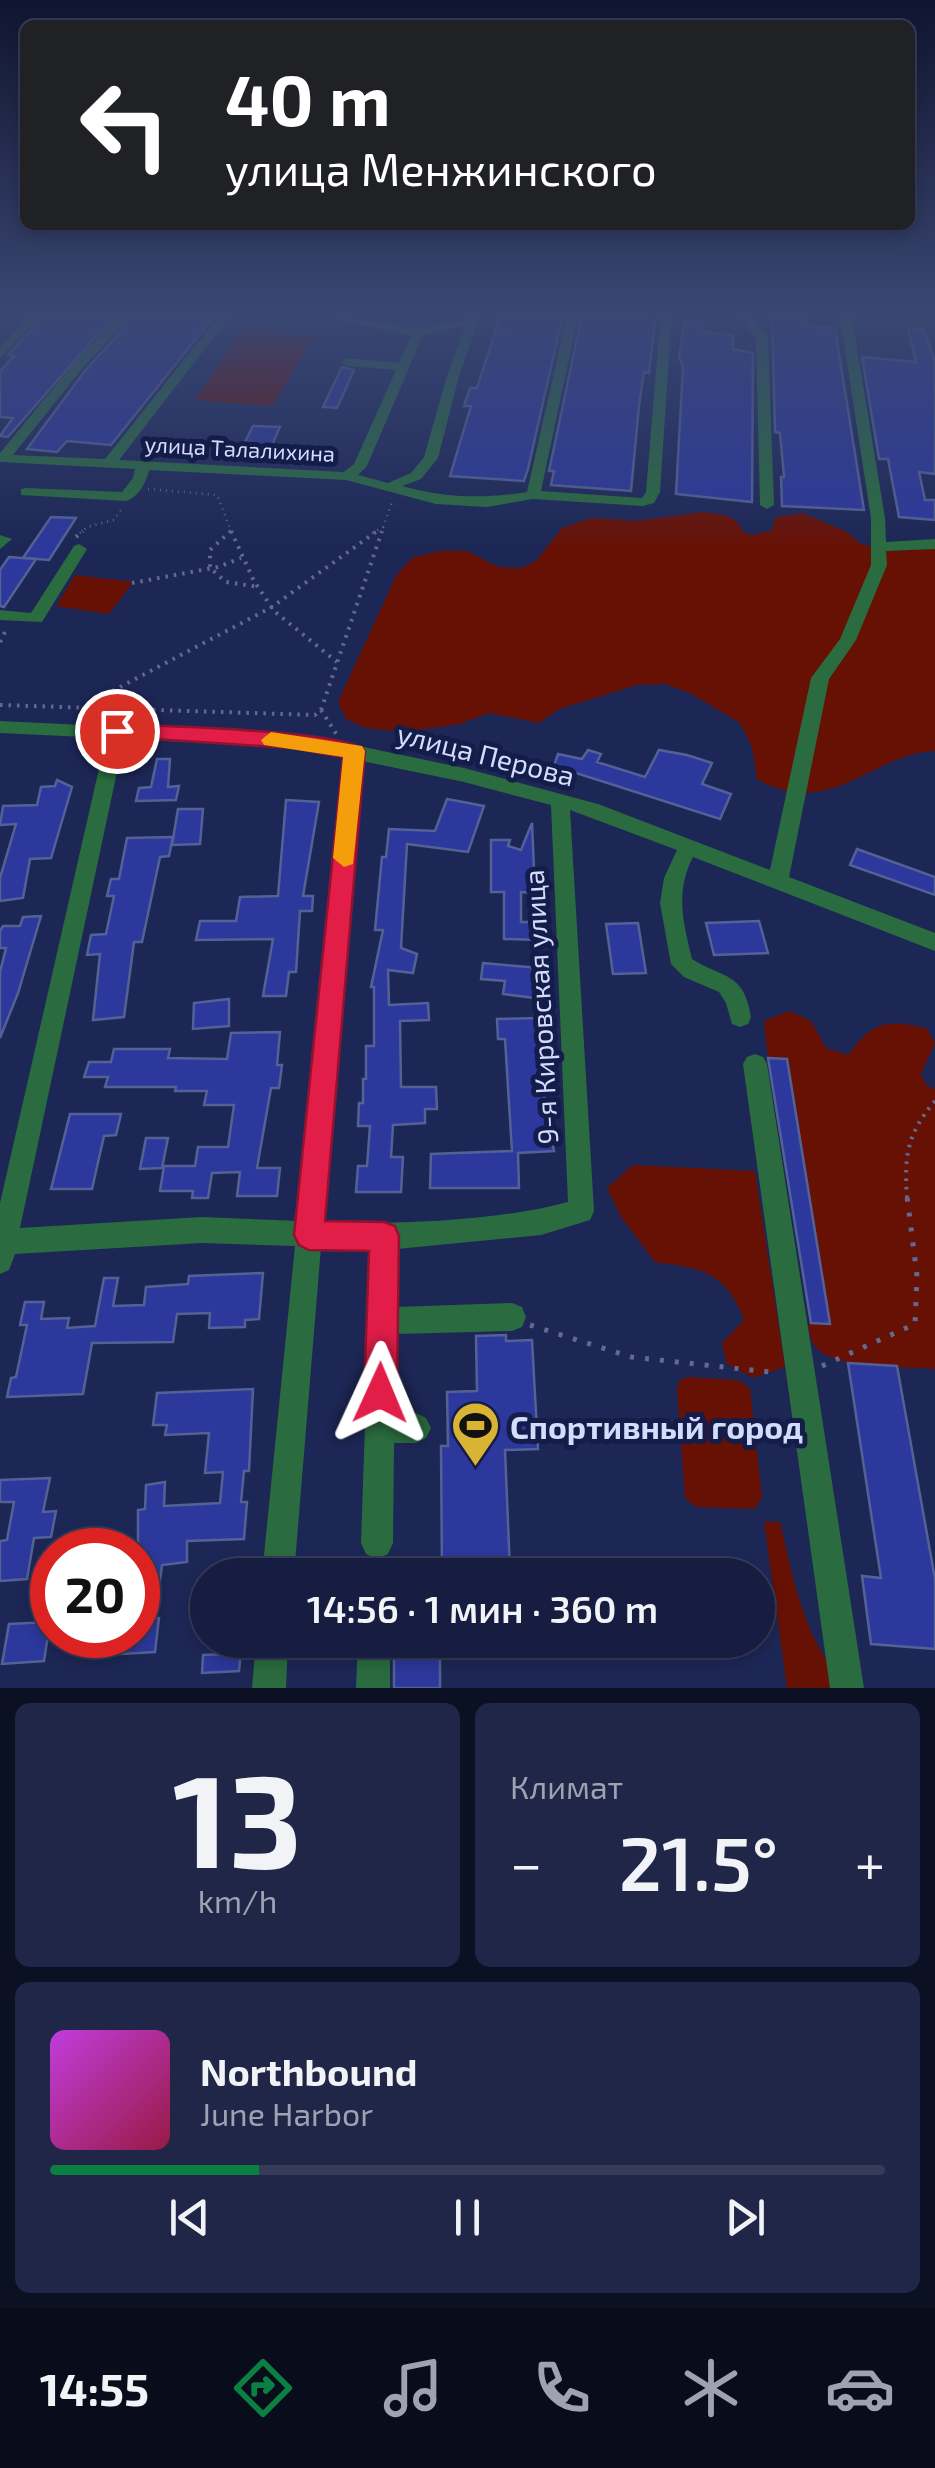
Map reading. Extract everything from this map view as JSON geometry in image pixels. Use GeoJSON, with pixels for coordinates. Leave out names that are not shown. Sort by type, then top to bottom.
{"type":"FeatureCollection","features":[{"type":"Feature","properties":{"kind":"street"},"geometry":{"type":"LineString","coordinates":[[5,460],[59,390]]}},
{"type":"Feature","properties":{"kind":"street"},"geometry":{"type":"LineString","coordinates":[[109,463],[167,390]]}},
{"type":"Feature","properties":{"kind":"street"},"geometry":{"type":"LineString","coordinates":[[347,476],[360,466],[394,390]]}},
{"type":"Feature","properties":{"kind":"street"},"geometry":{"type":"LineString","coordinates":[[397,484],[425,468],[432,458],[450,390]]}},
{"type":"Feature","properties":{"kind":"street"},"geometry":{"type":"LineString","coordinates":[[533,496],[556,390]]}},
{"type":"Feature","properties":{"kind":"street","name":"улица Талалихина"},"geometry":{"type":"LineString","coordinates":[[5,460],[347,476],[397,484],[417,496],[474,502],[533,496],[635,502],[649,500],[659,390]]}},
{"type":"Feature","properties":{"kind":"street"},"geometry":{"type":"LineString","coordinates":[[764,390],[767,505]]}},
{"type":"Feature","properties":{"kind":"street"},"geometry":{"type":"LineString","coordinates":[[778,880],[820,678],[848,640],[875,582],[878,518],[858,390]]}},
{"type":"Feature","properties":{"kind":"street"},"geometry":{"type":"LineString","coordinates":[[26,492],[120,498],[134,490],[142,466]]}},
{"type":"Feature","properties":{"kind":"street"},"geometry":{"type":"LineString","coordinates":[[879,548],[935,544]]}},
{"type":"Feature","properties":{"kind":"street"},"geometry":{"type":"LineString","coordinates":[[0,615],[36,618],[76,545]]}},
{"type":"Feature","properties":{"kind":"street","name":"улица Перова"},"geometry":{"type":"LineString","coordinates":[[0,727],[292,741],[354,751],[560,800],[690,846],[935,942]]}},
{"type":"Feature","properties":{"kind":"street"},"geometry":{"type":"LineString","coordinates":[[117,731],[2,1248],[202,1230],[384,1236],[376,1543]]}},
{"type":"Feature","properties":{"kind":"street"},"geometry":{"type":"LineString","coordinates":[[280,1558],[354,751]]}},
{"type":"Feature","properties":{"kind":"street","name":"9-я Кировская улица"},"geometry":{"type":"LineString","coordinates":[[384,1236],[541,1222],[580,1211],[560,800]]}},
{"type":"Feature","properties":{"kind":"street"},"geometry":{"type":"LineString","coordinates":[[690,846],[671,878],[667,895],[682,964],[722,980],[733,991],[740,1017]]}},
{"type":"Feature","properties":{"kind":"street"},"geometry":{"type":"LineString","coordinates":[[755,1064],[847,1688]]}},
{"type":"Feature","properties":{"kind":"street"},"geometry":{"type":"LineString","coordinates":[[382,1321],[512,1318]]}},
{"type":"Feature","properties":{"kind":"street"},"geometry":{"type":"LineString","coordinates":[[380,1429],[416,1428]]}},
{"type":"Feature","properties":{"kind":"street"},"geometry":{"type":"LineString","coordinates":[[269,1688],[271,1658]]}},
{"type":"Feature","properties":{"kind":"street"},"geometry":{"type":"LineString","coordinates":[[373,1688],[374,1658]]}},
{"type":"Feature","properties":{"kind":"path"},"geometry":{"type":"LineString","coordinates":[[0,705],[314,714],[321,710],[397,484]]}},
{"type":"Feature","properties":{"kind":"path"},"geometry":{"type":"LineString","coordinates":[[76,545],[87,527],[114,520],[134,490],[217,495],[241,558],[272,607],[288,626],[337,662]]}},
{"type":"Feature","properties":{"kind":"path"},"geometry":{"type":"LineString","coordinates":[[87,730],[93,708],[103,696],[272,607],[357,542],[385,526]]}},
{"type":"Feature","properties":{"kind":"path"},"geometry":{"type":"LineString","coordinates":[[231,531],[210,550],[210,567],[226,582],[259,586]]}},
{"type":"Feature","properties":{"kind":"path"},"geometry":{"type":"LineString","coordinates":[[132,583],[241,558]]}},
{"type":"Feature","properties":{"kind":"shaded area"},"geometry":{"type":"Polygon","coordinates":[[[202,390],[282,390],[272,406],[195,400],[202,390]]]}},
{"type":"Feature","properties":{"kind":"shaded area"},"geometry":{"type":"Polygon","coordinates":[[[701,512],[731,518],[751,535],[771,531],[776,517],[803,513],[847,532],[861,544],[890,551],[935,549],[935,751],[912,754],[829,789],[807,793],[783,790],[757,779],[752,747],[740,723],[690,693],[665,684],[637,685],[559,709],[539,723],[489,713],[460,724],[404,732],[366,728],[346,719],[338,702],[396,576],[412,558],[439,551],[467,551],[498,567],[521,568],[536,561],[562,528],[591,518],[638,521],[701,512]]]}},
{"type":"Feature","properties":{"kind":"shaded area"},"geometry":{"type":"Polygon","coordinates":[[[75,575],[133,582],[109,614],[56,606],[75,575]]]}},
{"type":"Feature","properties":{"kind":"shaded area"},"geometry":{"type":"Polygon","coordinates":[[[789,1011],[811,1021],[826,1048],[848,1055],[865,1035],[882,1025],[926,1028],[935,1043],[921,1074],[927,1086],[935,1089],[935,1369],[853,1363],[824,1354],[812,1341],[808,1323],[829,1324],[786,1059],[768,1058],[764,1021],[789,1011]]]}},
{"type":"Feature","properties":{"kind":"shaded area"},"geometry":{"type":"Polygon","coordinates":[[[633,1165],[755,1171],[785,1367],[753,1378],[727,1364],[722,1343],[744,1320],[737,1304],[710,1275],[655,1262],[621,1217],[607,1188],[633,1165]]]}},
{"type":"Feature","properties":{"kind":"shaded area"},"geometry":{"type":"Polygon","coordinates":[[[680,1380],[738,1380],[750,1388],[762,1497],[755,1509],[696,1507],[685,1498],[677,1388],[680,1380]]]}},
{"type":"Feature","properties":{"kind":"shaded area"},"geometry":{"type":"Polygon","coordinates":[[[764,1522],[780,1522],[800,1600],[815,1639],[838,1673],[862,1688],[787,1688],[775,1601],[775,1558],[769,1558],[764,1522]]]}},
{"type":"Feature","properties":{"kind":"building"},"geometry":{"type":"Polygon","coordinates":[[[0,390],[49,390],[8,437],[0,436],[13,418],[0,417],[0,390]]]}},
{"type":"Feature","properties":{"kind":"building"},"geometry":{"type":"Polygon","coordinates":[[[71,390],[155,390],[111,445],[67,441],[57,452],[27,449],[71,390]]]}},
{"type":"Feature","properties":{"kind":"building"},"geometry":{"type":"Polygon","coordinates":[[[331,390],[345,390],[337,408],[323,407],[331,390]]]}},
{"type":"Feature","properties":{"kind":"building"},"geometry":{"type":"Polygon","coordinates":[[[469,390],[546,390],[524,481],[450,476],[471,406],[464,406],[469,390]]]}},
{"type":"Feature","properties":{"kind":"building"},"geometry":{"type":"Polygon","coordinates":[[[566,390],[641,390],[631,491],[551,485],[554,471],[549,471],[566,390]]]}},
{"type":"Feature","properties":{"kind":"building"},"geometry":{"type":"Polygon","coordinates":[[[682,390],[753,390],[752,502],[676,494],[682,390]]]}},
{"type":"Feature","properties":{"kind":"building"},"geometry":{"type":"Polygon","coordinates":[[[774,390],[845,390],[864,510],[782,506],[780,433],[775,432],[774,390]]]}},
{"type":"Feature","properties":{"kind":"building"},"geometry":{"type":"Polygon","coordinates":[[[867,390],[935,390],[935,474],[919,472],[925,500],[935,500],[935,520],[899,517],[888,459],[879,459],[867,390]]]}},
{"type":"Feature","properties":{"kind":"building"},"geometry":{"type":"Polygon","coordinates":[[[253,426],[280,427],[267,456],[239,454],[253,426]]]}},
{"type":"Feature","properties":{"kind":"building"},"geometry":{"type":"Polygon","coordinates":[[[51,517],[76,518],[49,560],[23,558],[51,517]]]}},
{"type":"Feature","properties":{"kind":"building"},"geometry":{"type":"Polygon","coordinates":[[[9,557],[36,559],[4,607],[0,606],[0,570],[9,557]]]}},
{"type":"Feature","properties":{"kind":"building"},"geometry":{"type":"Polygon","coordinates":[[[588,750],[601,754],[597,762],[645,777],[659,750],[687,755],[712,763],[702,784],[731,794],[720,819],[554,766],[558,754],[582,759],[588,750]]]}},
{"type":"Feature","properties":{"kind":"building"},"geometry":{"type":"Polygon","coordinates":[[[157,759],[170,759],[168,787],[179,786],[176,800],[136,801],[139,788],[151,787],[157,759]]]}},
{"type":"Feature","properties":{"kind":"building"},"geometry":{"type":"Polygon","coordinates":[[[57,780],[72,787],[51,858],[30,859],[23,898],[0,901],[0,878],[16,824],[0,825],[3,806],[37,805],[41,787],[55,786],[57,780]]]}},
{"type":"Feature","properties":{"kind":"building"},"geometry":{"type":"Polygon","coordinates":[[[447,799],[484,806],[468,852],[407,844],[401,948],[417,954],[413,973],[388,970],[389,1005],[428,1003],[429,1020],[400,1021],[401,1087],[436,1087],[437,1109],[425,1109],[425,1123],[393,1125],[391,1157],[403,1157],[401,1192],[356,1192],[358,1166],[367,1166],[370,1126],[358,1126],[359,1103],[363,1103],[366,1079],[366,1046],[374,1046],[371,987],[383,930],[375,930],[382,857],[386,857],[389,829],[435,831],[447,799]]]}},
{"type":"Feature","properties":{"kind":"building"},"geometry":{"type":"Polygon","coordinates":[[[286,800],[319,802],[303,896],[313,896],[312,911],[300,911],[296,972],[289,972],[286,996],[263,996],[273,939],[196,940],[200,921],[236,921],[240,897],[278,896],[286,800]]]}},
{"type":"Feature","properties":{"kind":"building"},"geometry":{"type":"Polygon","coordinates":[[[178,809],[203,809],[200,844],[172,845],[178,809]]]}},
{"type":"Feature","properties":{"kind":"building"},"geometry":{"type":"Polygon","coordinates":[[[532,823],[535,893],[521,892],[521,922],[537,922],[538,940],[504,939],[504,892],[491,892],[491,840],[510,840],[508,846],[521,850],[532,823]]]}},
{"type":"Feature","properties":{"kind":"building"},"geometry":{"type":"Polygon","coordinates":[[[173,837],[169,856],[160,857],[142,942],[134,942],[124,1017],[93,1020],[100,954],[87,955],[91,935],[106,934],[114,896],[107,896],[111,879],[119,879],[127,838],[173,837]]]}},
{"type":"Feature","properties":{"kind":"building"},"geometry":{"type":"Polygon","coordinates":[[[857,849],[935,877],[935,895],[850,865],[857,849]]]}},
{"type":"Feature","properties":{"kind":"building"},"geometry":{"type":"Polygon","coordinates":[[[41,916],[0,1038],[0,972],[6,948],[0,948],[0,931],[3,926],[20,926],[23,917],[41,916]]]}},
{"type":"Feature","properties":{"kind":"building"},"geometry":{"type":"Polygon","coordinates":[[[759,921],[768,953],[714,955],[706,923],[759,921]]]}},
{"type":"Feature","properties":{"kind":"building"},"geometry":{"type":"Polygon","coordinates":[[[638,923],[646,973],[613,974],[606,924],[638,923]]]}},
{"type":"Feature","properties":{"kind":"building"},"geometry":{"type":"Polygon","coordinates":[[[483,963],[539,968],[535,998],[503,994],[505,981],[481,979],[483,963]]]}},
{"type":"Feature","properties":{"kind":"building"},"geometry":{"type":"Polygon","coordinates":[[[229,999],[229,1026],[193,1029],[194,1003],[229,999]]]}},
{"type":"Feature","properties":{"kind":"building"},"geometry":{"type":"Polygon","coordinates":[[[539,1018],[545,1105],[554,1151],[518,1153],[519,1188],[430,1188],[431,1154],[512,1151],[505,1039],[498,1039],[497,1019],[539,1018]]]}},
{"type":"Feature","properties":{"kind":"building"},"geometry":{"type":"Polygon","coordinates":[[[280,1032],[279,1088],[271,1088],[257,1168],[280,1168],[277,1196],[237,1196],[240,1172],[212,1173],[208,1198],[192,1198],[193,1191],[160,1191],[164,1166],[195,1166],[198,1147],[228,1147],[234,1105],[204,1105],[207,1091],[105,1087],[108,1077],[84,1077],[89,1062],[111,1062],[114,1049],[170,1049],[168,1058],[227,1059],[231,1033],[280,1032]]]}},
{"type":"Feature","properties":{"kind":"building"},"geometry":{"type":"Polygon","coordinates":[[[768,1058],[787,1059],[830,1324],[811,1323],[768,1058]]]}},
{"type":"Feature","properties":{"kind":"building"},"geometry":{"type":"Polygon","coordinates":[[[70,1114],[121,1114],[116,1135],[104,1136],[92,1189],[51,1189],[70,1114]]]}},
{"type":"Feature","properties":{"kind":"building"},"geometry":{"type":"Polygon","coordinates":[[[146,1138],[168,1138],[162,1168],[140,1169],[146,1138]]]}},
{"type":"Feature","properties":{"kind":"building"},"geometry":{"type":"Polygon","coordinates":[[[263,1273],[259,1319],[245,1320],[245,1327],[209,1328],[210,1313],[177,1314],[173,1342],[92,1343],[83,1394],[7,1397],[11,1378],[16,1377],[27,1325],[20,1325],[25,1302],[44,1302],[41,1319],[69,1318],[67,1328],[95,1326],[104,1278],[118,1278],[113,1306],[144,1305],[146,1287],[188,1284],[189,1276],[263,1273]]]}},
{"type":"Feature","properties":{"kind":"building"},"geometry":{"type":"Polygon","coordinates":[[[506,1335],[506,1341],[532,1340],[538,1449],[505,1450],[509,1558],[442,1558],[441,1446],[448,1446],[447,1392],[477,1391],[476,1336],[506,1335]]]}},
{"type":"Feature","properties":{"kind":"building"},"geometry":{"type":"Polygon","coordinates":[[[848,1363],[897,1366],[935,1579],[935,1649],[871,1644],[862,1576],[881,1578],[848,1363]]]}},
{"type":"Feature","properties":{"kind":"building"},"geometry":{"type":"Polygon","coordinates":[[[253,1389],[249,1471],[244,1471],[241,1502],[247,1502],[244,1539],[187,1541],[187,1562],[162,1565],[160,1581],[160,1528],[138,1528],[138,1510],[145,1509],[146,1485],[165,1482],[164,1506],[220,1503],[223,1472],[205,1473],[209,1433],[165,1435],[167,1425],[153,1425],[157,1393],[253,1389]]]}},
{"type":"Feature","properties":{"kind":"building"},"geometry":{"type":"Polygon","coordinates":[[[50,1478],[43,1512],[56,1511],[53,1528],[30,1528],[27,1579],[0,1581],[0,1541],[7,1540],[14,1502],[0,1502],[0,1480],[50,1478]]]}},
{"type":"Feature","properties":{"kind":"building"},"geometry":{"type":"Polygon","coordinates":[[[30,1623],[30,1658],[44,1658],[44,1661],[2,1664],[9,1624],[30,1623]]]}},
{"type":"Feature","properties":{"kind":"building"},"geometry":{"type":"Polygon","coordinates":[[[203,1658],[240,1658],[239,1671],[202,1673],[203,1658]]]}},
{"type":"Feature","properties":{"kind":"building"},"geometry":{"type":"Polygon","coordinates":[[[394,1658],[440,1658],[440,1688],[394,1688],[394,1658]]]}},
{"type":"Feature","properties":{"kind":"slow traffic"},"geometry":{"type":"LineString","coordinates":[[271,740],[354,751],[344,858]]}},
{"type":"Feature","properties":{"kind":"place","name":"Спортивный город"},"geometry":{"type":"Point","coordinates":[475,1468]}},
{"type":"Feature","properties":{"kind":"route"},"geometry":{"type":"LineString","coordinates":[[117,731],[292,741],[354,751],[309,1235],[384,1236],[380,1393]]}}]}
